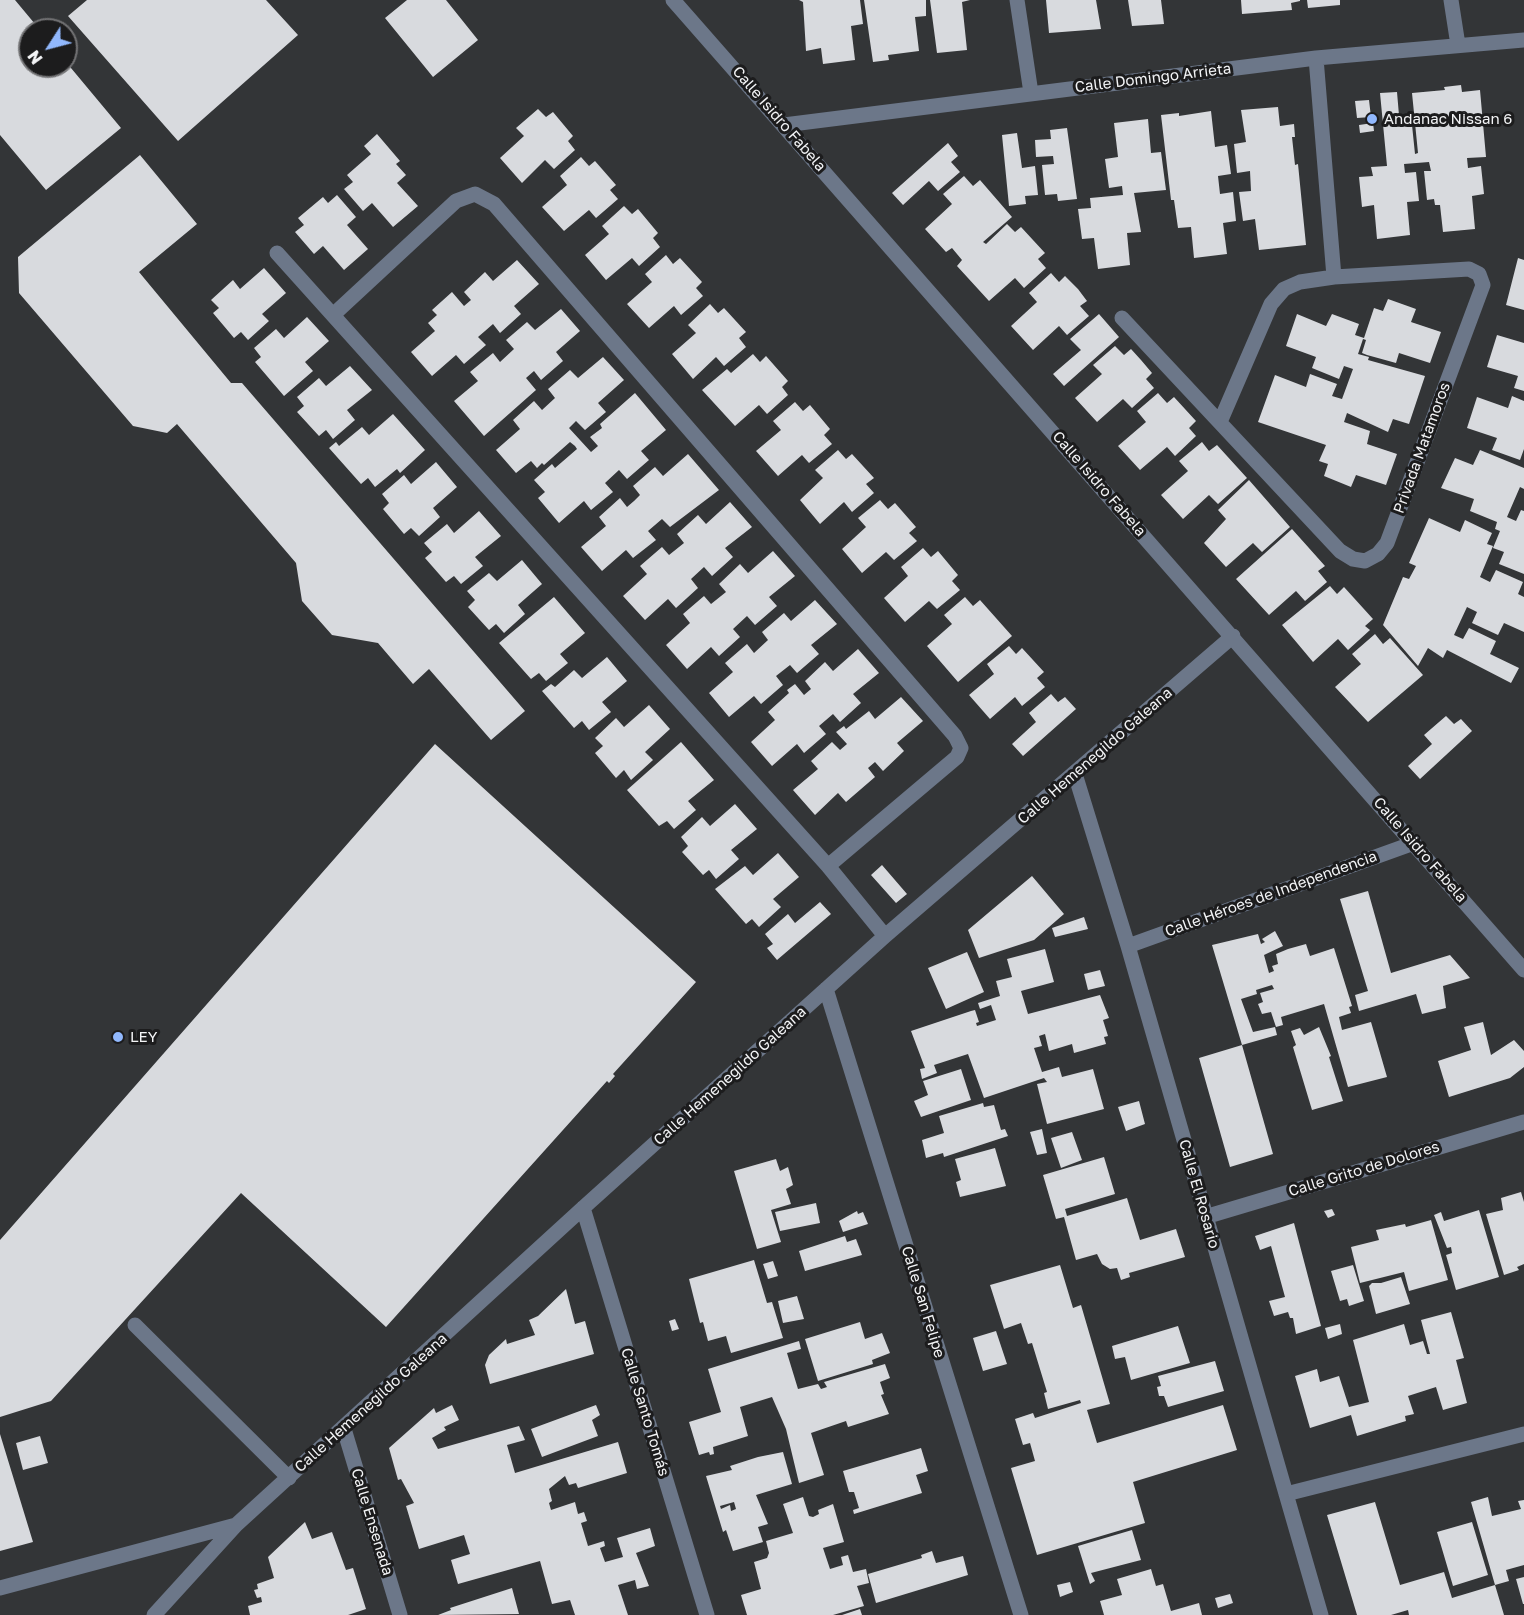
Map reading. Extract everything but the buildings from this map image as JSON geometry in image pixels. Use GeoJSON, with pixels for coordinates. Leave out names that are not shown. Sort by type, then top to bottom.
{"type":"FeatureCollection","features":[{"type":"Feature","properties":{"kind":"street","name":"Calle Isidro Fabela"},"geometry":{"type":"LineString","coordinates":[[673,0],[1524,970]]}},
{"type":"Feature","properties":{"kind":"street"},"geometry":{"type":"LineString","coordinates":[[1017,0],[1031,93]]}},
{"type":"Feature","properties":{"kind":"street"},"geometry":{"type":"LineString","coordinates":[[1451,0],[1458,45]]}},
{"type":"Feature","properties":{"kind":"street","name":"Calle Domingo Arrieta"},"geometry":{"type":"LineString","coordinates":[[784,125],[1316,58],[1524,40]]}},
{"type":"Feature","properties":{"kind":"street"},"geometry":{"type":"LineString","coordinates":[[1316,58],[1334,277]]}},
{"type":"Feature","properties":{"kind":"street"},"geometry":{"type":"LineString","coordinates":[[333,315],[456,201],[475,194],[494,204],[955,736],[961,748],[957,757],[828,866]]}},
{"type":"Feature","properties":{"kind":"street"},"geometry":{"type":"LineString","coordinates":[[277,253],[828,866],[885,936]]}},
{"type":"Feature","properties":{"kind":"street","name":"Privada Matamoros"},"geometry":{"type":"LineString","coordinates":[[1122,318],[1340,551],[1353,559],[1365,561],[1378,554],[1387,543],[1483,285],[1479,274],[1469,269],[1334,277],[1300,282],[1284,289],[1271,304],[1220,422]]}},
{"type":"Feature","properties":{"kind":"street","name":"Calle Hemenegildo Galeana"},"geometry":{"type":"LineString","coordinates":[[154,1615],[236,1525],[344,1429],[583,1208],[885,936],[1233,636]]}},
{"type":"Feature","properties":{"kind":"street","name":"Calle El Rosario"},"geometry":{"type":"LineString","coordinates":[[1075,774],[1128,946],[1320,1615]]}},
{"type":"Feature","properties":{"kind":"street","name":"Calle Héroes de Independencia"},"geometry":{"type":"LineString","coordinates":[[1128,946],[1414,843]]}},
{"type":"Feature","properties":{"kind":"street","name":"Calle San Felipe"},"geometry":{"type":"LineString","coordinates":[[826,989],[1021,1615]]}},
{"type":"Feature","properties":{"kind":"street","name":"Calle Grito de Dolores"},"geometry":{"type":"LineString","coordinates":[[1205,1217],[1524,1122]]}},
{"type":"Feature","properties":{"kind":"street","name":"Calle Santo Tomás"},"geometry":{"type":"LineString","coordinates":[[583,1208],[706,1615]]}},
{"type":"Feature","properties":{"kind":"street"},"geometry":{"type":"LineString","coordinates":[[135,1325],[289,1478]]}},
{"type":"Feature","properties":{"kind":"street","name":"Calle Ensenada"},"geometry":{"type":"LineString","coordinates":[[344,1429],[400,1615]]}},
{"type":"Feature","properties":{"kind":"street"},"geometry":{"type":"LineString","coordinates":[[1286,1494],[1524,1434]]}},
{"type":"Feature","properties":{"kind":"street","name":"Calle Hemenegildo Galeana"},"geometry":{"type":"LineString","coordinates":[[0,1588],[236,1525]]}},
{"type":"Feature","properties":{"kind":"place","name":"Andanac Nissan 6"},"geometry":{"type":"Point","coordinates":[1372,119]}},
{"type":"Feature","properties":{"kind":"place","name":"LEY"},"geometry":{"type":"Point","coordinates":[118,1037]}}]}
